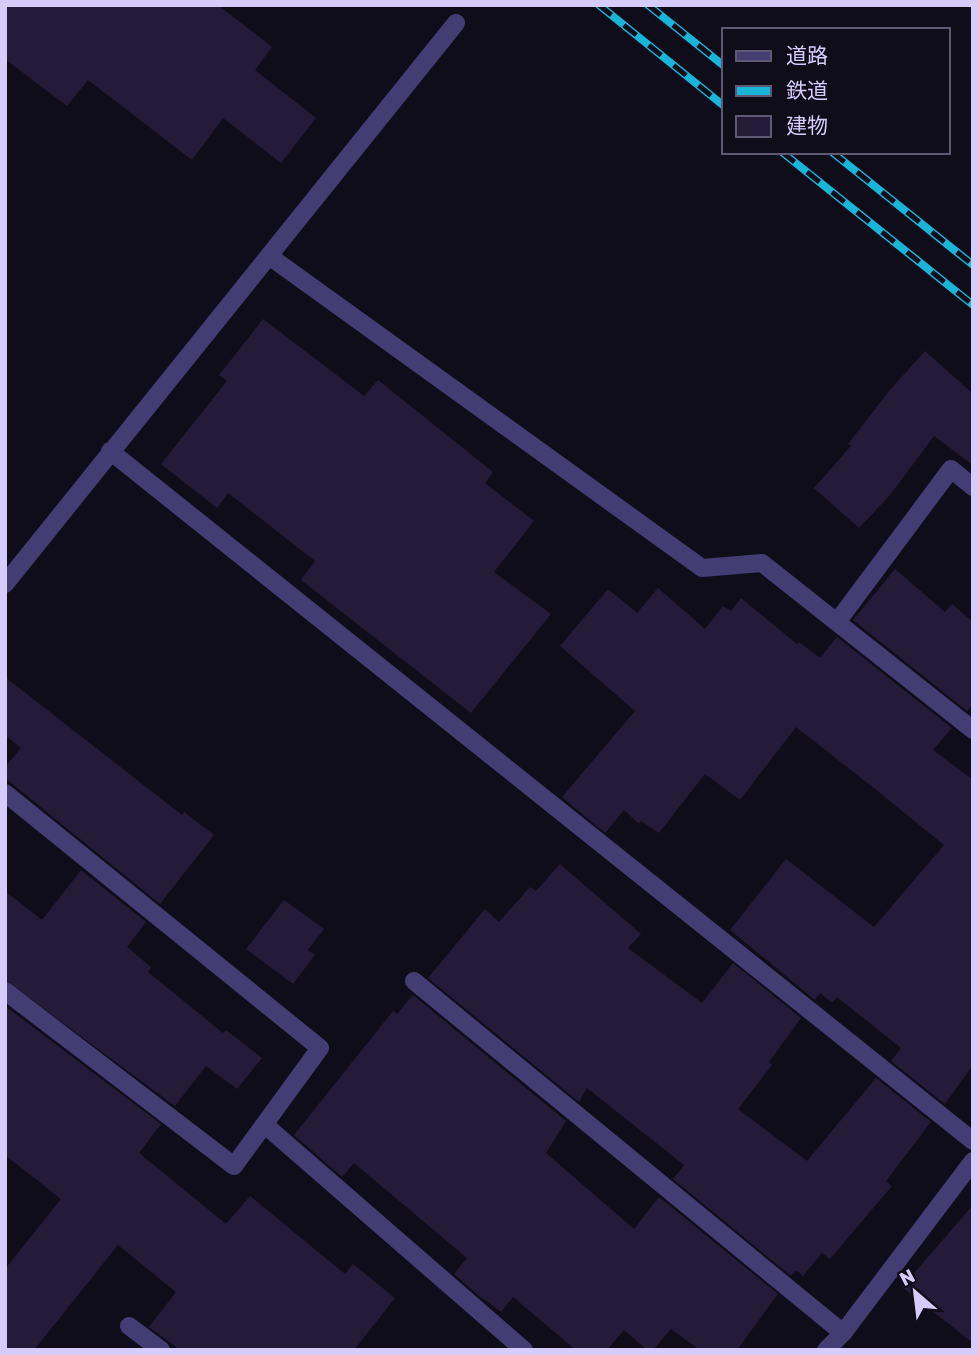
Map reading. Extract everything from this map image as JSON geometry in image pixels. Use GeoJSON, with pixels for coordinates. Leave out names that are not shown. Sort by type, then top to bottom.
{"type":"FeatureCollection","features":[{"type":"Feature","properties":{"kind":"street"},"geometry":{"type":"LineString","coordinates":[[5,583],[456,23]]}},
{"type":"Feature","properties":{"kind":"street"},"geometry":{"type":"LineString","coordinates":[[269,256],[702,568],[762,563],[973,730]]}},
{"type":"Feature","properties":{"kind":"street"},"geometry":{"type":"LineString","coordinates":[[110,451],[973,1141]]}},
{"type":"Feature","properties":{"kind":"street"},"geometry":{"type":"LineString","coordinates":[[837,622],[951,470],[973,487]]}},
{"type":"Feature","properties":{"kind":"street"},"geometry":{"type":"LineString","coordinates":[[5,793],[320,1048],[234,1166],[5,991]]}},
{"type":"Feature","properties":{"kind":"street"},"geometry":{"type":"LineString","coordinates":[[414,981],[833,1344],[973,1161]]}},
{"type":"Feature","properties":{"kind":"street"},"geometry":{"type":"LineString","coordinates":[[265,1125],[524,1350]]}},
{"type":"Feature","properties":{"kind":"street"},"geometry":{"type":"LineString","coordinates":[[129,1326],[160,1350]]}},
{"type":"Feature","properties":{"kind":"building"},"geometry":{"type":"Polygon","coordinates":[[[5,5],[218,5],[272,47],[255,70],[316,118],[281,163],[223,118],[192,160],[88,80],[67,106],[5,59],[5,5]]]}},
{"type":"Feature","properties":{"kind":"building"},"geometry":{"type":"Polygon","coordinates":[[[263,319],[364,396],[378,380],[493,472],[485,483],[534,521],[494,572],[551,614],[471,713],[301,580],[315,561],[228,493],[217,508],[161,464],[227,381],[219,375],[263,319]]]}},
{"type":"Feature","properties":{"kind":"building"},"geometry":{"type":"Polygon","coordinates":[[[925,351],[973,394],[973,465],[934,436],[890,495],[859,528],[814,488],[851,446],[848,444],[889,391],[925,351]]]}},
{"type":"Feature","properties":{"kind":"building"},"geometry":{"type":"Polygon","coordinates":[[[895,569],[945,612],[952,604],[973,622],[973,704],[967,711],[853,620],[895,569]]]}},
{"type":"Feature","properties":{"kind":"building"},"geometry":{"type":"Polygon","coordinates":[[[658,588],[705,629],[723,606],[731,611],[741,598],[797,644],[799,642],[820,658],[837,637],[952,728],[933,750],[973,780],[973,1065],[945,1104],[891,1061],[901,1048],[837,997],[832,1003],[820,993],[815,1000],[730,930],[786,859],[874,927],[944,845],[875,789],[796,727],[740,800],[705,774],[659,833],[641,821],[639,824],[624,810],[605,833],[562,797],[635,711],[560,646],[608,589],[637,613],[658,588]]]}},
{"type":"Feature","properties":{"kind":"building"},"geometry":{"type":"Polygon","coordinates":[[[5,677],[182,815],[184,812],[214,835],[160,904],[5,778],[5,767],[21,748],[5,735],[5,677]]]}},
{"type":"Feature","properties":{"kind":"building"},"geometry":{"type":"Polygon","coordinates":[[[560,864],[641,934],[628,948],[702,1003],[733,963],[801,1018],[769,1062],[772,1065],[738,1109],[807,1161],[876,1078],[931,1122],[886,1181],[892,1186],[830,1259],[822,1253],[803,1276],[796,1270],[791,1276],[673,1179],[684,1165],[587,1088],[579,1102],[428,978],[485,909],[499,922],[530,887],[536,891],[560,864]]]}},
{"type":"Feature","properties":{"kind":"building"},"geometry":{"type":"Polygon","coordinates":[[[81,870],[146,922],[127,947],[151,967],[148,972],[223,1033],[226,1030],[262,1058],[237,1089],[206,1066],[175,1106],[5,980],[5,891],[42,920],[81,870]]]}},
{"type":"Feature","properties":{"kind":"building"},"geometry":{"type":"Polygon","coordinates":[[[284,900],[324,929],[308,950],[315,955],[293,984],[246,949],[284,900]]]}},
{"type":"Feature","properties":{"kind":"building"},"geometry":{"type":"Polygon","coordinates":[[[413,995],[566,1121],[546,1153],[634,1229],[659,1197],[778,1294],[737,1350],[700,1350],[671,1329],[653,1350],[647,1350],[624,1330],[607,1350],[576,1350],[513,1297],[501,1312],[478,1295],[454,1274],[467,1258],[354,1163],[342,1177],[294,1135],[393,1011],[397,1014],[413,995]]]}},
{"type":"Feature","properties":{"kind":"building"},"geometry":{"type":"Polygon","coordinates":[[[5,1006],[161,1124],[139,1153],[226,1224],[250,1196],[345,1274],[353,1264],[395,1298],[354,1350],[180,1350],[149,1327],[176,1292],[118,1245],[34,1350],[5,1350],[5,1269],[61,1199],[5,1155],[5,1006]]]}},
{"type":"Feature","properties":{"kind":"building"},"geometry":{"type":"Polygon","coordinates":[[[973,1205],[973,1343],[902,1287],[973,1205]]]}},
{"type":"Feature","properties":{"kind":"railway"},"geometry":{"type":"LineString","coordinates":[[599,5],[722,104]]}},
{"type":"Feature","properties":{"kind":"railway"},"geometry":{"type":"LineString","coordinates":[[648,5],[722,64]]}},
{"type":"Feature","properties":{"kind":"railway"},"geometry":{"type":"LineString","coordinates":[[784,154],[973,305]]}},
{"type":"Feature","properties":{"kind":"railway"},"geometry":{"type":"LineString","coordinates":[[834,154],[973,265]]}}]}
